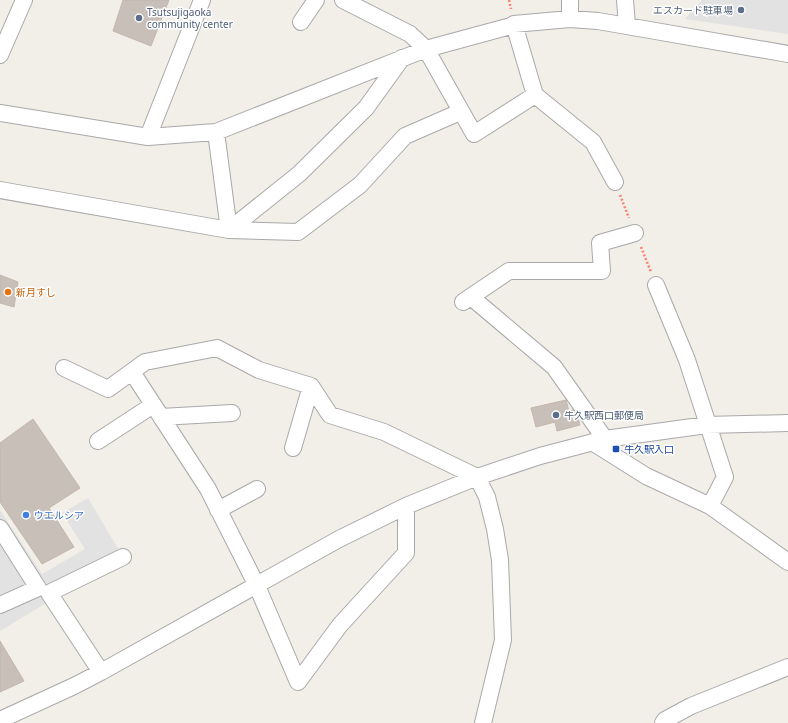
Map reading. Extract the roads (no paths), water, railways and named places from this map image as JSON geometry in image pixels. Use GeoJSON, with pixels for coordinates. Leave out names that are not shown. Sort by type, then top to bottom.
{"type":"FeatureCollection","features":[{"type":"Feature","properties":{"kind":"street"},"geometry":{"type":"LineString","coordinates":[[0,55],[24,0]]}},
{"type":"Feature","properties":{"kind":"street"},"geometry":{"type":"LineString","coordinates":[[148,137],[202,0]]}},
{"type":"Feature","properties":{"kind":"street"},"geometry":{"type":"LineString","coordinates":[[301,22],[316,0]]}},
{"type":"Feature","properties":{"kind":"street"},"geometry":{"type":"LineString","coordinates":[[343,0],[410,34],[426,49],[460,112],[474,134],[535,95]]}},
{"type":"Feature","properties":{"kind":"street"},"geometry":{"type":"LineString","coordinates":[[570,0],[570,19]]}},
{"type":"Feature","properties":{"kind":"street"},"geometry":{"type":"LineString","coordinates":[[625,0],[627,25]]}},
{"type":"Feature","properties":{"kind":"street"},"geometry":{"type":"LineString","coordinates":[[0,113],[148,137],[216,132],[426,49],[514,24],[570,19],[627,25],[788,54]]}},
{"type":"Feature","properties":{"kind":"street"},"geometry":{"type":"LineString","coordinates":[[514,24],[535,95],[593,142],[615,182]]}},
{"type":"Feature","properties":{"kind":"street"},"geometry":{"type":"LineString","coordinates":[[229,230],[299,174],[366,108],[402,58]]}},
{"type":"Feature","properties":{"kind":"street"},"geometry":{"type":"LineString","coordinates":[[0,190],[229,230],[298,232],[360,185],[405,136],[460,112]]}},
{"type":"Feature","properties":{"kind":"street"},"geometry":{"type":"LineString","coordinates":[[216,132],[229,230]]}},
{"type":"Feature","properties":{"kind":"street"},"geometry":{"type":"LineString","coordinates":[[635,233],[600,243],[602,271],[509,271],[467,300],[554,367],[598,440],[646,476],[710,506],[788,562]]}},
{"type":"Feature","properties":{"kind":"street"},"geometry":{"type":"LineString","coordinates":[[656,285],[687,360],[725,477],[710,506]]}},
{"type":"Feature","properties":{"kind":"street"},"geometry":{"type":"LineString","coordinates":[[64,368],[108,389],[145,362],[217,348],[259,370],[311,386],[330,415],[384,432],[477,477],[487,497],[495,529],[500,560],[503,640],[483,723]]}},
{"type":"Feature","properties":{"kind":"street"},"geometry":{"type":"LineString","coordinates":[[132,372],[208,490],[257,586],[298,682],[340,625],[406,553],[406,506]]}},
{"type":"Feature","properties":{"kind":"street"},"geometry":{"type":"LineString","coordinates":[[293,448],[311,386]]}},
{"type":"Feature","properties":{"kind":"street"},"geometry":{"type":"LineString","coordinates":[[98,441],[157,411],[232,413]]}},
{"type":"Feature","properties":{"kind":"street"},"geometry":{"type":"LineString","coordinates":[[0,720],[102,672],[339,539],[406,506],[477,477],[540,456],[598,440],[707,424],[788,423]]}},
{"type":"Feature","properties":{"kind":"street"},"geometry":{"type":"LineString","coordinates":[[218,510],[257,489]]}},
{"type":"Feature","properties":{"kind":"street"},"geometry":{"type":"LineString","coordinates":[[0,528],[38,588],[0,605]]}},
{"type":"Feature","properties":{"kind":"street"},"geometry":{"type":"LineString","coordinates":[[102,672],[49,593],[123,558]]}},
{"type":"Feature","properties":{"kind":"street"},"geometry":{"type":"LineString","coordinates":[[663,723],[665,720],[691,706],[788,667]]}},
{"type":"Feature","properties":{"kind":"place","name":"エスカード駐車場"},"geometry":{"type":"Point","coordinates":[741,10]}},
{"type":"Feature","properties":{"kind":"place","name":"Tsutsujigaoka community center"},"geometry":{"type":"Point","coordinates":[139,18]}},
{"type":"Feature","properties":{"kind":"place","name":"新月すし"},"geometry":{"type":"Point","coordinates":[8,292]}},
{"type":"Feature","properties":{"kind":"place","name":"牛久駅西口郵便局"},"geometry":{"type":"Point","coordinates":[556,415]}},
{"type":"Feature","properties":{"kind":"place","name":"牛久駅入口"},"geometry":{"type":"Point","coordinates":[616,449]}},
{"type":"Feature","properties":{"kind":"place","name":"ウエルシア"},"geometry":{"type":"Point","coordinates":[26,515]}}]}
